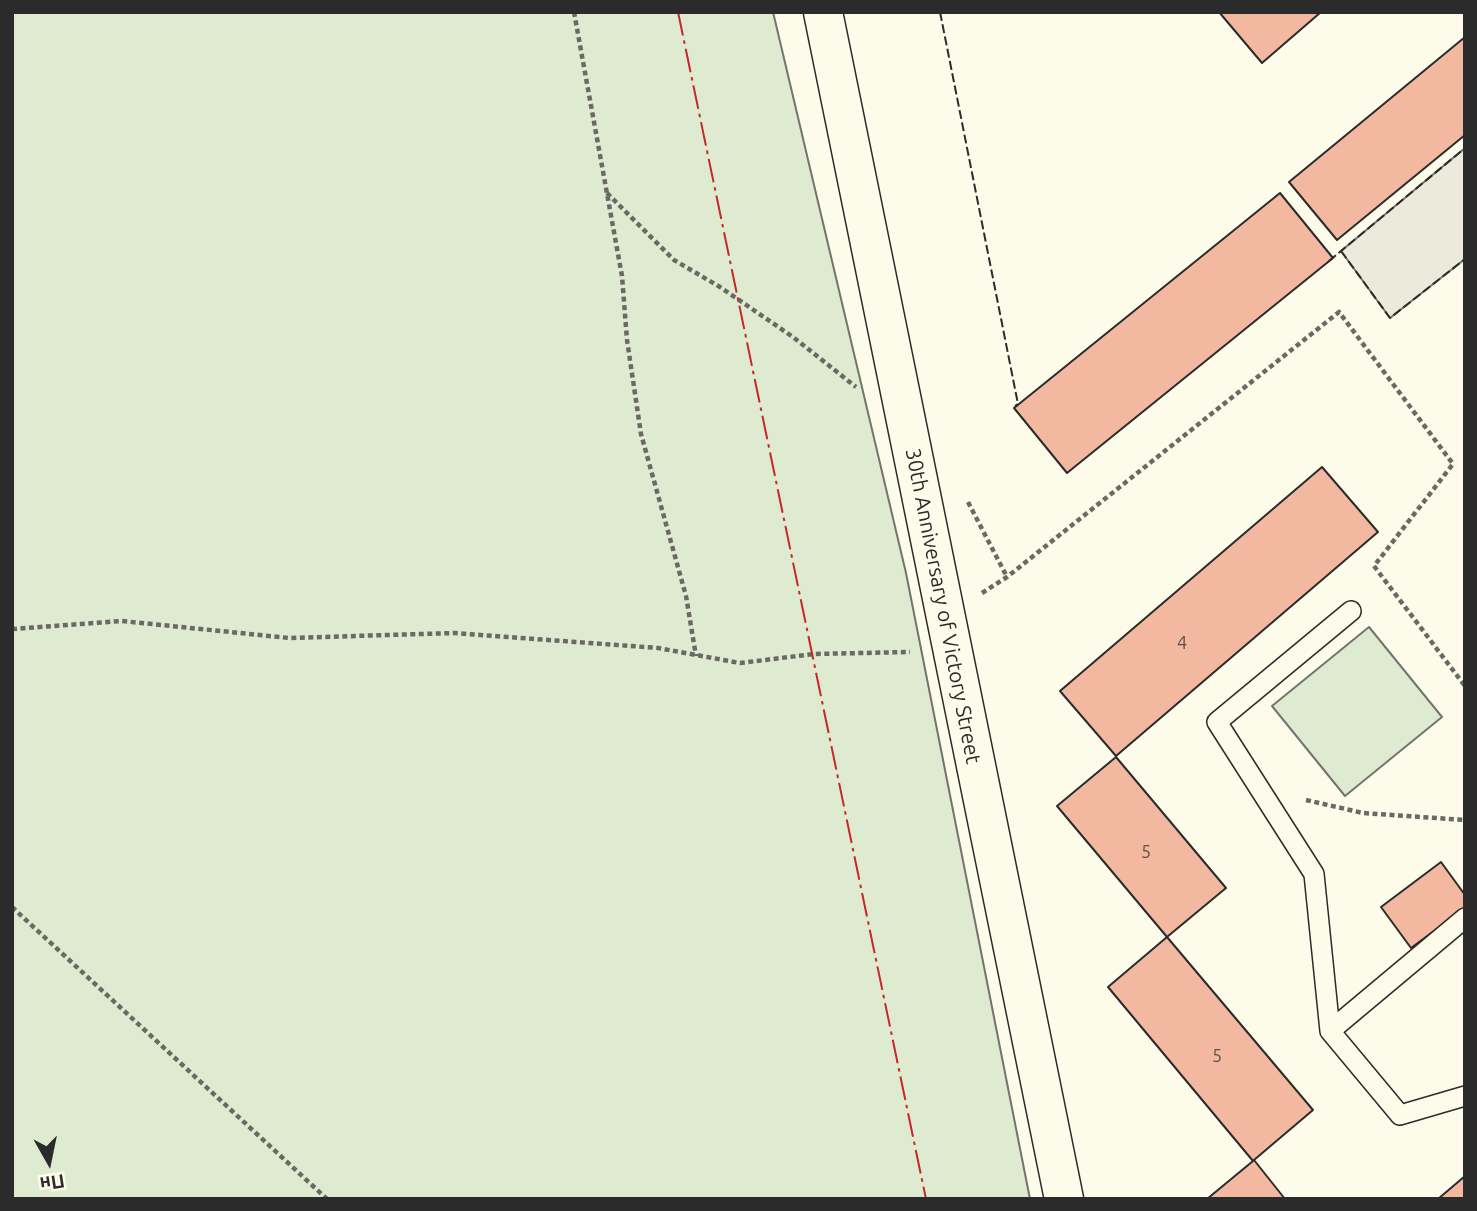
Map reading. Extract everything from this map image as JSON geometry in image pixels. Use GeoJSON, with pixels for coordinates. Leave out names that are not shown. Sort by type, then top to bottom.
{"type":"FeatureCollection","features":[{"type":"Feature","properties":{"kind":"street","name":"30th Anniversary of Victory Street"},"geometry":{"type":"LineString","coordinates":[[823,12],[1064,1199]]}},
{"type":"Feature","properties":{"kind":"lane"},"geometry":{"type":"LineString","coordinates":[[1352,611],[1217,722],[1314,874],[1330,1031],[1400,1115],[1465,1097]]}},
{"type":"Feature","properties":{"kind":"lane"},"geometry":{"type":"LineString","coordinates":[[1330,1031],[1465,918]]}},
{"type":"Feature","properties":{"kind":"path"},"geometry":{"type":"LineString","coordinates":[[573,12],[622,276],[627,340],[641,434],[685,596],[696,656]]}},
{"type":"Feature","properties":{"kind":"path"},"geometry":{"type":"LineString","coordinates":[[607,193],[674,260],[772,323],[857,387]]}},
{"type":"Feature","properties":{"kind":"path"},"geometry":{"type":"LineString","coordinates":[[12,629],[122,621],[289,638],[454,633],[658,648],[740,663],[949,633],[1007,577],[1339,312],[1453,464],[1374,566],[1465,686]]}},
{"type":"Feature","properties":{"kind":"path"},"geometry":{"type":"LineString","coordinates":[[967,500],[1007,577]]}},
{"type":"Feature","properties":{"kind":"path"},"geometry":{"type":"LineString","coordinates":[[1260,789],[1363,813],[1465,820]]}},
{"type":"Feature","properties":{"kind":"path"},"geometry":{"type":"LineString","coordinates":[[12,907],[327,1199]]}},
{"type":"Feature","properties":{"kind":"green space"},"geometry":{"type":"Polygon","coordinates":[[[12,12],[773,12],[906,573],[1030,1199],[12,1199],[12,12]]]}},
{"type":"Feature","properties":{"kind":"green space"},"geometry":{"type":"Polygon","coordinates":[[[1369,627],[1442,717],[1345,796],[1272,706],[1369,627]]]}},
{"type":"Feature","properties":{"kind":"shaded area"},"geometry":{"type":"Polygon","coordinates":[[[1465,148],[1465,259],[1390,318],[1341,251],[1465,148]]]}},
{"type":"Feature","properties":{"kind":"building"},"geometry":{"type":"Polygon","coordinates":[[[1219,12],[1321,12],[1262,63],[1219,12]]]}},
{"type":"Feature","properties":{"kind":"building"},"geometry":{"type":"Polygon","coordinates":[[[1465,37],[1465,135],[1337,240],[1289,182],[1465,37]]]}},
{"type":"Feature","properties":{"kind":"building"},"geometry":{"type":"Polygon","coordinates":[[[1280,193],[1333,258],[1067,473],[1014,408],[1280,193]]]}},
{"type":"Feature","properties":{"kind":"building"},"geometry":{"type":"Polygon","coordinates":[[[1322,467],[1378,532],[1116,756],[1060,691],[1322,467]]]}},
{"type":"Feature","properties":{"kind":"building"},"geometry":{"type":"Polygon","coordinates":[[[1116,757],[1226,888],[1167,937],[1057,806],[1116,757]]]}},
{"type":"Feature","properties":{"kind":"building"},"geometry":{"type":"Polygon","coordinates":[[[1441,862],[1465,895],[1465,908],[1411,948],[1381,907],[1441,862]]]}},
{"type":"Feature","properties":{"kind":"building"},"geometry":{"type":"Polygon","coordinates":[[[1167,937],[1313,1110],[1254,1160],[1285,1199],[1207,1199],[1253,1161],[1108,987],[1167,937]]]}},
{"type":"Feature","properties":{"kind":"building"},"geometry":{"type":"Polygon","coordinates":[[[1465,1176],[1465,1199],[1438,1199],[1465,1176]]]}},
{"type":"Feature","properties":{"kind":"fence"},"geometry":{"type":"LineString","coordinates":[[940,12],[1018,404],[1015,406]]}},
{"type":"Feature","properties":{"kind":"fence"},"geometry":{"type":"LineString","coordinates":[[1329,261],[1465,148]]}},
{"type":"Feature","properties":{"kind":"fence"},"geometry":{"type":"LineString","coordinates":[[1341,251],[1390,318],[1465,259]]}},
{"type":"Feature","properties":{"kind":"power"},"geometry":{"type":"LineString","coordinates":[[678,12],[926,1199]]}}]}
